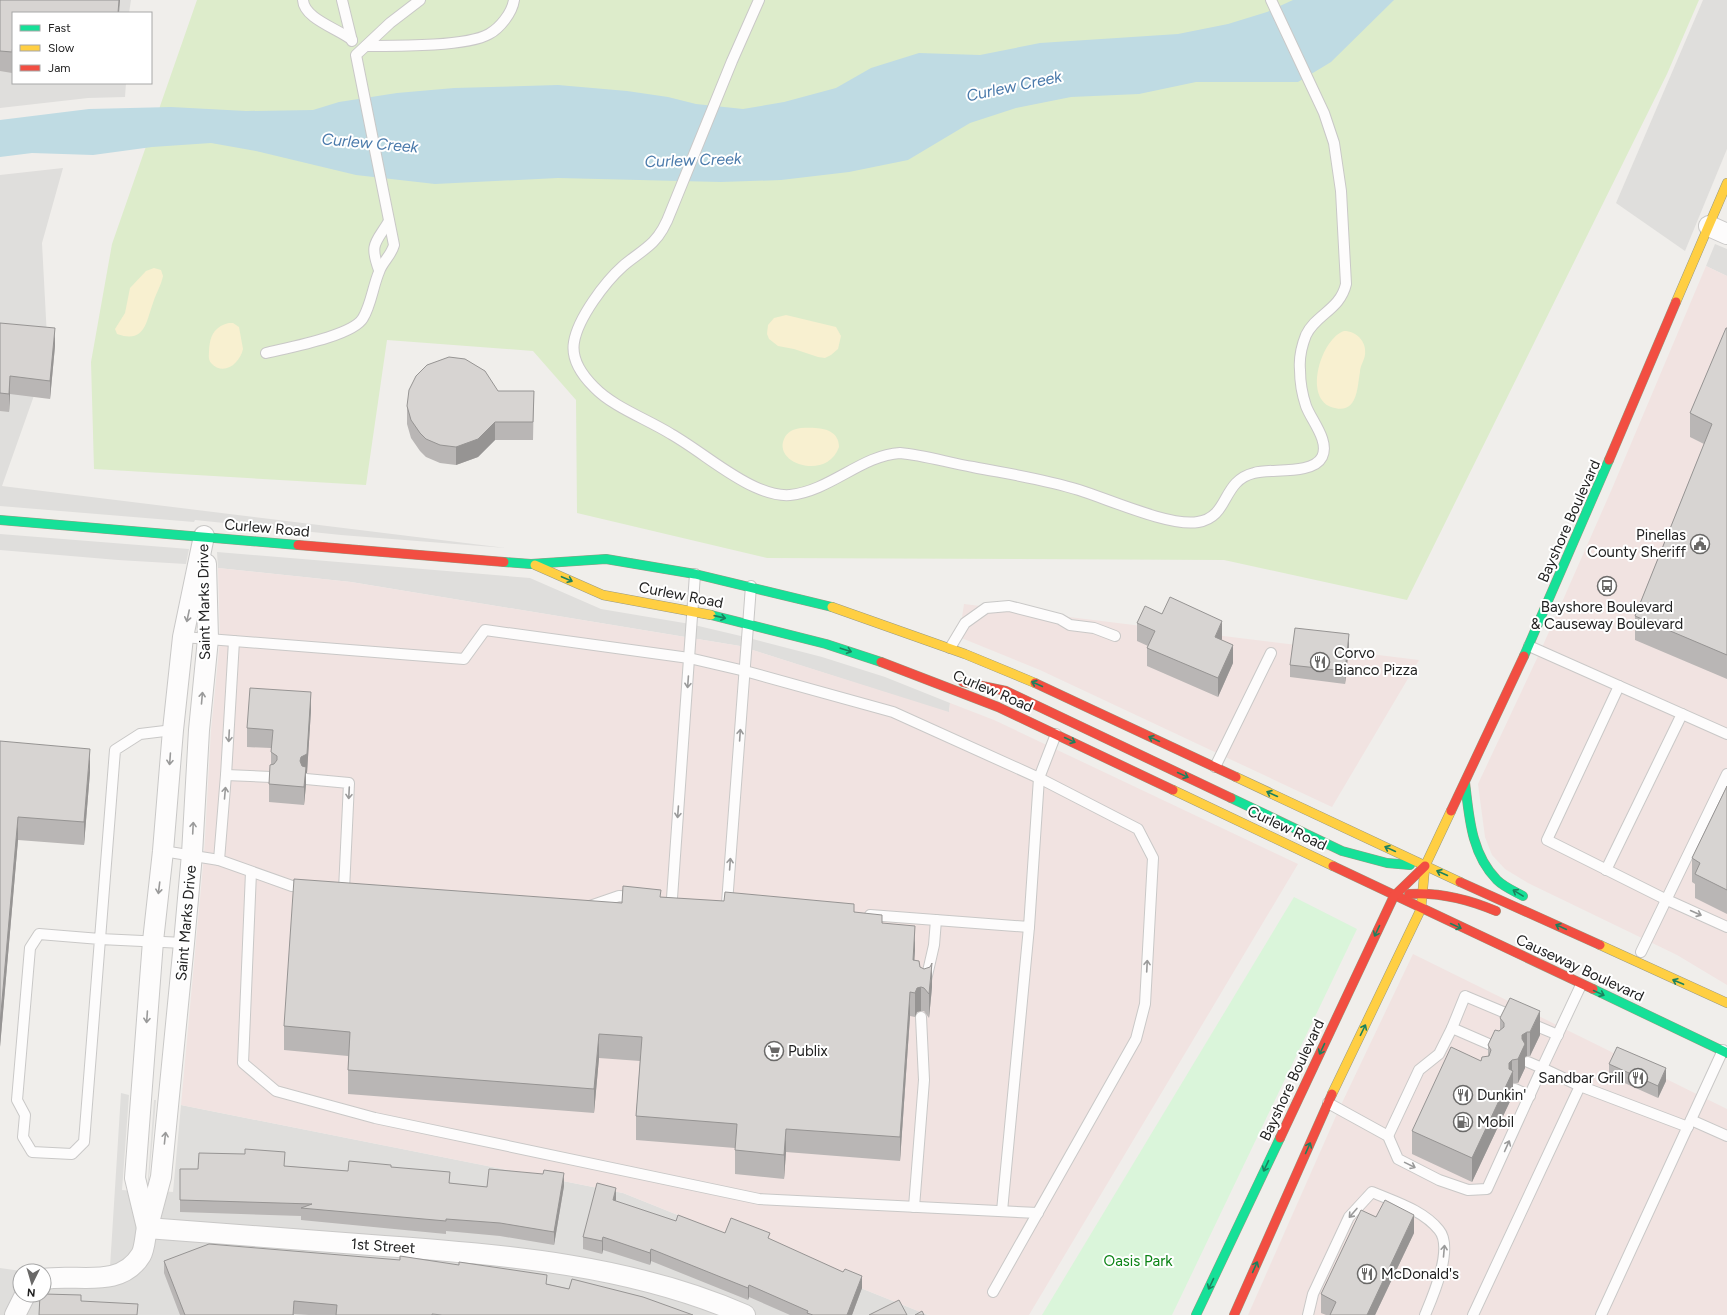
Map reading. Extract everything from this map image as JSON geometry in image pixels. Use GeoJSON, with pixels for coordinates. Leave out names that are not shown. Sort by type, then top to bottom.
{"type":"FeatureCollection","features":[{"type":"Feature","properties":{"kind":"main road","name":"Bayshore Boulevard"},"geometry":{"type":"LineString","coordinates":[[1234,1315],[1328,1103],[1420,909],[1425,866],[1529,646],[1609,463],[1718,230],[1727,183]]}},
{"type":"Feature","properties":{"kind":"main road","name":"Curlew Road"},"geometry":{"type":"LineString","coordinates":[[0,520],[532,564],[606,559],[695,574],[751,586],[825,605],[950,648],[1035,683],[1425,866]]}},
{"type":"Feature","properties":{"kind":"main road","name":"Curlew Road"},"geometry":{"type":"LineString","coordinates":[[532,564],[603,595],[692,610],[748,623],[826,644],[900,668],[998,707],[1420,909]]}},
{"type":"Feature","properties":{"kind":"main road"},"geometry":{"type":"LineString","coordinates":[[900,668],[1006,691],[1342,851],[1358,857],[1387,863],[1425,866]]}},
{"type":"Feature","properties":{"kind":"main road"},"geometry":{"type":"LineString","coordinates":[[1465,782],[1473,841],[1483,864],[1497,880],[1529,899]]}},
{"type":"Feature","properties":{"kind":"main road","name":"Bayshore Boulevard"},"geometry":{"type":"LineString","coordinates":[[1196,1315],[1394,896],[1425,866]]}},
{"type":"Feature","properties":{"kind":"main road","name":"Causeway Boulevard"},"geometry":{"type":"LineString","coordinates":[[1425,866],[1727,1003]]}},
{"type":"Feature","properties":{"kind":"main road"},"geometry":{"type":"LineString","coordinates":[[1394,896],[1422,892],[1479,904],[1507,916]]}},
{"type":"Feature","properties":{"kind":"main road","name":"Causeway Boulevard"},"geometry":{"type":"LineString","coordinates":[[1420,909],[1581,985],[1726,1049]]}},
{"type":"Feature","properties":{"kind":"main road"},"geometry":{"type":"LineString","coordinates":[[1666,964],[1727,1003]]}},
{"type":"Feature","properties":{"kind":"main road"},"geometry":{"type":"LineString","coordinates":[[1691,997],[1727,1003]]}},
{"type":"Feature","properties":{"kind":"street","name":"Saint Marks Drive"},"geometry":{"type":"LineString","coordinates":[[147,1228],[135,1178],[153,941],[163,852],[173,730],[183,637],[204,536]]}},
{"type":"Feature","properties":{"kind":"street","name":"Saint Marks Drive"},"geometry":{"type":"LineString","coordinates":[[147,1228],[162,1177],[192,854],[199,730],[208,638],[204,536]]}},
{"type":"Feature","properties":{"kind":"street"},"geometry":{"type":"LineString","coordinates":[[52,1278],[84,1279],[110,1277],[131,1268],[142,1254],[147,1228]]}},
{"type":"Feature","properties":{"kind":"street","name":"1st Street"},"geometry":{"type":"LineString","coordinates":[[147,1228],[443,1250],[562,1264],[664,1285],[745,1315]]}},
{"type":"Feature","properties":{"kind":"street"},"geometry":{"type":"LineString","coordinates":[[15,1315],[21,1303]]}},
{"type":"Feature","properties":{"kind":"lane"},"geometry":{"type":"LineString","coordinates":[[303,0],[305,8],[313,16],[352,40]]}},
{"type":"Feature","properties":{"kind":"lane"},"geometry":{"type":"LineString","coordinates":[[266,352],[325,338],[353,328],[364,318],[379,270],[389,256],[394,245],[357,60],[342,0]]}},
{"type":"Feature","properties":{"kind":"lane"},"geometry":{"type":"LineString","coordinates":[[357,60],[366,46],[390,23],[420,0]]}},
{"type":"Feature","properties":{"kind":"lane"},"geometry":{"type":"LineString","coordinates":[[366,46],[454,42],[482,37],[490,34],[507,17],[514,0]]}},
{"type":"Feature","properties":{"kind":"lane"},"geometry":{"type":"LineString","coordinates":[[759,0],[732,62],[672,211],[661,233],[654,242],[621,268],[603,288],[588,311],[574,341],[576,361],[586,378],[595,389],[617,404],[672,434],[746,482],[774,494],[791,495],[809,490],[837,480],[880,457],[894,453],[1030,477],[1078,490],[1171,520],[1186,523],[1199,522],[1216,514],[1230,490],[1239,479],[1259,471],[1310,467],[1319,461],[1323,453],[1320,436],[1303,397],[1300,368],[1306,335],[1342,298],[1346,284],[1339,173],[1334,143],[1324,113],[1271,0]]}},
{"type":"Feature","properties":{"kind":"lane"},"geometry":{"type":"LineString","coordinates":[[379,270],[375,257],[374,245],[388,218]]}},
{"type":"Feature","properties":{"kind":"lane"},"geometry":{"type":"LineString","coordinates":[[672,898],[695,574]]}},
{"type":"Feature","properties":{"kind":"lane"},"geometry":{"type":"LineString","coordinates":[[727,903],[751,586]]}},
{"type":"Feature","properties":{"kind":"lane"},"geometry":{"type":"LineString","coordinates":[[950,648],[965,623],[986,608],[1009,606],[1060,619],[1070,625],[1094,628],[1115,636]]}},
{"type":"Feature","properties":{"kind":"lane"},"geometry":{"type":"LineString","coordinates":[[183,637],[464,659],[485,630],[689,658],[744,671],[893,712],[1039,778],[1138,828],[1153,858],[1145,1004],[1136,1039],[993,1292]]}},
{"type":"Feature","properties":{"kind":"lane"},"geometry":{"type":"LineString","coordinates":[[219,860],[234,641]]}},
{"type":"Feature","properties":{"kind":"lane"},"geometry":{"type":"LineString","coordinates":[[1529,646],[1727,734]]}},
{"type":"Feature","properties":{"kind":"lane"},"geometry":{"type":"LineString","coordinates":[[1215,767],[1271,653]]}},
{"type":"Feature","properties":{"kind":"lane"},"geometry":{"type":"LineString","coordinates":[[1619,686],[1547,840],[1665,899],[1727,927]]}},
{"type":"Feature","properties":{"kind":"lane"},"geometry":{"type":"LineString","coordinates":[[1606,870],[1682,714]]}},
{"type":"Feature","properties":{"kind":"lane"},"geometry":{"type":"LineString","coordinates":[[173,730],[140,734],[114,750],[100,939],[84,1142],[72,1154],[32,1152],[23,1138],[25,1115],[17,1100],[30,948],[39,934],[100,939],[184,943]]}},
{"type":"Feature","properties":{"kind":"lane"},"geometry":{"type":"LineString","coordinates":[[1002,1211],[1029,927],[1039,778],[1056,734]]}},
{"type":"Feature","properties":{"kind":"lane"},"geometry":{"type":"LineString","coordinates":[[1640,952],[1727,774]]}},
{"type":"Feature","properties":{"kind":"lane"},"geometry":{"type":"LineString","coordinates":[[226,775],[270,777]]}},
{"type":"Feature","properties":{"kind":"lane"},"geometry":{"type":"LineString","coordinates":[[306,779],[349,784],[344,890]]}},
{"type":"Feature","properties":{"kind":"lane"},"geometry":{"type":"LineString","coordinates":[[163,852],[192,854],[219,860],[292,886],[314,888]]}},
{"type":"Feature","properties":{"kind":"lane"},"geometry":{"type":"LineString","coordinates":[[251,872],[243,1063],[276,1090],[375,1118],[759,1199],[1038,1213]]}},
{"type":"Feature","properties":{"kind":"lane"},"geometry":{"type":"LineString","coordinates":[[582,908],[619,896],[642,897]]}},
{"type":"Feature","properties":{"kind":"lane"},"geometry":{"type":"LineString","coordinates":[[862,914],[1029,927]]}},
{"type":"Feature","properties":{"kind":"lane"},"geometry":{"type":"LineString","coordinates":[[925,986],[934,945],[936,920]]}},
{"type":"Feature","properties":{"kind":"lane"},"geometry":{"type":"LineString","coordinates":[[1328,1103],[1388,1136],[1398,1159],[1439,1180],[1468,1190],[1487,1189],[1581,985]]}},
{"type":"Feature","properties":{"kind":"lane"},"geometry":{"type":"LineString","coordinates":[[1388,1136],[1419,1070],[1442,1055],[1465,996],[1558,1035]]}},
{"type":"Feature","properties":{"kind":"lane"},"geometry":{"type":"LineString","coordinates":[[914,1207],[924,1080],[922,1017]]}},
{"type":"Feature","properties":{"kind":"lane"},"geometry":{"type":"LineString","coordinates":[[1452,1028],[1498,1048]]}},
{"type":"Feature","properties":{"kind":"lane"},"geometry":{"type":"LineString","coordinates":[[1601,1315],[1689,1123],[1726,1049]]}},
{"type":"Feature","properties":{"kind":"lane"},"geometry":{"type":"LineString","coordinates":[[1528,1062],[1580,1086],[1727,1136]]}},
{"type":"Feature","properties":{"kind":"lane"},"geometry":{"type":"LineString","coordinates":[[1473,1315],[1580,1086]]}},
{"type":"Feature","properties":{"kind":"lane"},"geometry":{"type":"LineString","coordinates":[[1515,1089],[1530,1096]]}},
{"type":"Feature","properties":{"kind":"lane"},"geometry":{"type":"LineString","coordinates":[[1308,1315],[1313,1294],[1348,1218],[1372,1192],[1417,1212],[1440,1230],[1446,1249],[1435,1290],[1425,1315]]}},
{"type":"Feature","properties":{"kind":"shaded area"},"geometry":{"type":"Polygon","coordinates":[[[0,0],[131,0],[129,12],[12,12],[12,84],[126,84],[125,97],[88,98],[0,108],[0,0]]]}},
{"type":"Feature","properties":{"kind":"shaded area"},"geometry":{"type":"Polygon","coordinates":[[[1703,0],[1727,0],[1727,149],[1685,251],[1616,203],[1703,0]]]}},
{"type":"Feature","properties":{"kind":"shaded area"},"geometry":{"type":"Polygon","coordinates":[[[63,168],[42,243],[48,356],[2,486],[506,548],[341,535],[195,520],[194,522],[0,506],[0,175],[63,168]]]}},
{"type":"Feature","properties":{"kind":"shaded area"},"geometry":{"type":"Polygon","coordinates":[[[1715,244],[1727,249],[1727,276],[1706,266],[1715,244]]]}},
{"type":"Feature","properties":{"kind":"shaded area"},"geometry":{"type":"Polygon","coordinates":[[[1706,266],[1727,276],[1727,985],[1677,955],[1528,883],[1505,869],[1492,855],[1485,837],[1478,784],[1540,652],[1611,491],[1706,266]]]}},
{"type":"Feature","properties":{"kind":"shaded area"},"geometry":{"type":"Polygon","coordinates":[[[0,534],[189,549],[186,564],[118,560],[0,550],[0,534]]]}},
{"type":"Feature","properties":{"kind":"shaded area"},"geometry":{"type":"Polygon","coordinates":[[[217,552],[530,578],[601,609],[690,624],[745,637],[822,657],[885,677],[950,703],[949,713],[740,646],[351,582],[218,568],[217,552]]]}},
{"type":"Feature","properties":{"kind":"shaded area"},"geometry":{"type":"Polygon","coordinates":[[[218,568],[351,582],[740,646],[949,712],[950,703],[994,720],[1298,864],[1029,1315],[928,1315],[623,1193],[181,1105],[204,855],[211,730],[220,640],[218,568]]]}},
{"type":"Feature","properties":{"kind":"shaded area"},"geometry":{"type":"Polygon","coordinates":[[[964,604],[1419,660],[1332,807],[1040,670],[959,637],[964,604]]]}},
{"type":"Feature","properties":{"kind":"shaded area"},"geometry":{"type":"Polygon","coordinates":[[[1413,954],[1727,1109],[1727,1315],[1248,1315],[1340,1107],[1413,954]]]}},
{"type":"Feature","properties":{"kind":"shaded area"},"geometry":{"type":"Polygon","coordinates":[[[121,1093],[129,1095],[122,1190],[147,1192],[154,1100],[156,1100],[148,1190],[173,1192],[181,1105],[623,1193],[928,1315],[0,1315],[0,1268],[12,1270],[12,1303],[52,1303],[52,1275],[109,1283],[121,1093]]]}},
{"type":"Feature","properties":{"kind":"green space"},"geometry":{"type":"Polygon","coordinates":[[[197,0],[1699,0],[1667,74],[1407,600],[1224,560],[767,558],[577,513],[576,400],[533,351],[387,340],[366,485],[94,469],[91,362],[112,244],[197,0]]]}},
{"type":"Feature","properties":{"kind":"green space","name":"Oasis Park"},"geometry":{"type":"Polygon","coordinates":[[[1294,897],[1357,929],[1172,1315],[1042,1315],[1294,897]]]}},
{"type":"Feature","properties":{"kind":"sand"},"geometry":{"type":"Polygon","coordinates":[[[154,268],[161,270],[163,276],[146,324],[139,334],[126,336],[117,334],[115,329],[125,313],[130,288],[146,271],[154,268]]]}},
{"type":"Feature","properties":{"kind":"sand"},"geometry":{"type":"Polygon","coordinates":[[[786,315],[836,327],[841,336],[838,349],[825,358],[778,346],[769,339],[767,334],[768,325],[774,318],[786,315]]]}},
{"type":"Feature","properties":{"kind":"sand"},"geometry":{"type":"Polygon","coordinates":[[[233,323],[239,327],[243,349],[239,359],[235,363],[221,369],[216,367],[209,360],[210,341],[213,333],[219,327],[233,323]]]}},
{"type":"Feature","properties":{"kind":"sand"},"geometry":{"type":"Polygon","coordinates":[[[1344,331],[1353,333],[1360,338],[1364,345],[1365,355],[1357,392],[1354,399],[1346,408],[1340,409],[1331,407],[1323,401],[1318,391],[1317,380],[1323,355],[1329,344],[1336,336],[1344,331]]]}},
{"type":"Feature","properties":{"kind":"sand"},"geometry":{"type":"Polygon","coordinates":[[[801,428],[820,428],[835,435],[838,440],[839,447],[833,457],[824,464],[813,466],[803,465],[786,456],[783,448],[785,437],[791,431],[801,428]]]}},
{"type":"Feature","properties":{"kind":"water","name":"Curlew Creek"},"geometry":{"type":"Polygon","coordinates":[[[1293,0],[1394,0],[1331,62],[1298,82],[1196,82],[1139,94],[1071,97],[1016,108],[970,123],[908,160],[849,172],[781,180],[721,182],[558,178],[435,184],[356,175],[256,151],[211,143],[152,147],[93,155],[32,153],[0,157],[0,120],[89,109],[171,107],[246,111],[313,110],[339,102],[397,93],[454,88],[558,85],[627,91],[668,97],[696,104],[743,109],[784,102],[836,88],[871,68],[919,53],[980,55],[1040,43],[1178,34],[1228,24],[1267,12],[1293,0]]]}},
{"type":"Feature","properties":{"kind":"building"},"geometry":{"type":"Polygon","coordinates":[[[0,0],[119,0],[118,12],[12,12],[12,52],[0,51],[0,0]]]}},
{"type":"Feature","properties":{"kind":"building"},"geometry":{"type":"Polygon","coordinates":[[[0,323],[55,328],[50,381],[10,376],[9,394],[0,393],[0,323]]]}},
{"type":"Feature","properties":{"kind":"building","name":"Pinellas County Sheriff"},"geometry":{"type":"Polygon","coordinates":[[[1726,328],[1727,655],[1635,616],[1712,424],[1690,413],[1726,328]]]}},
{"type":"Feature","properties":{"kind":"building"},"geometry":{"type":"Polygon","coordinates":[[[449,357],[465,359],[485,371],[498,391],[534,391],[533,422],[495,422],[478,439],[456,447],[440,445],[426,439],[411,420],[407,406],[409,390],[416,376],[427,365],[449,357]]]}},
{"type":"Feature","properties":{"kind":"building"},"geometry":{"type":"Polygon","coordinates":[[[1170,597],[1222,621],[1215,637],[1233,645],[1218,678],[1147,648],[1155,631],[1137,623],[1145,606],[1162,614],[1170,597]]]}},
{"type":"Feature","properties":{"kind":"building","name":"Corvo Bianco Pizza"},"geometry":{"type":"Polygon","coordinates":[[[1295,628],[1349,634],[1345,671],[1290,665],[1295,628]]]}},
{"type":"Feature","properties":{"kind":"building"},"geometry":{"type":"Polygon","coordinates":[[[250,688],[311,692],[307,754],[301,757],[300,761],[302,766],[306,767],[304,787],[269,784],[270,765],[274,764],[277,760],[277,756],[271,752],[273,730],[247,728],[250,688]]]}},
{"type":"Feature","properties":{"kind":"building"},"geometry":{"type":"Polygon","coordinates":[[[0,741],[90,749],[84,822],[18,817],[0,1024],[0,741]]]}},
{"type":"Feature","properties":{"kind":"building"},"geometry":{"type":"Polygon","coordinates":[[[1727,786],[1727,890],[1695,874],[1700,863],[1692,858],[1727,786]]]}},
{"type":"Feature","properties":{"kind":"building"},"geometry":{"type":"Polygon","coordinates":[[[294,879],[622,903],[623,886],[661,890],[660,897],[724,901],[725,892],[854,904],[854,912],[882,915],[882,923],[915,926],[913,960],[919,961],[920,967],[924,969],[930,967],[932,963],[929,994],[924,988],[921,987],[917,988],[915,993],[910,992],[900,1137],[786,1129],[784,1155],[735,1150],[737,1124],[636,1116],[642,1037],[599,1034],[594,1089],[348,1070],[350,1032],[284,1026],[294,879]]]}},
{"type":"Feature","properties":{"kind":"building","name":"Mobil"},"geometry":{"type":"Polygon","coordinates":[[[1510,998],[1540,1011],[1530,1032],[1522,1035],[1522,1039],[1525,1044],[1518,1059],[1512,1060],[1509,1063],[1509,1069],[1513,1071],[1472,1158],[1412,1131],[1451,1047],[1481,1061],[1482,1057],[1489,1056],[1491,1050],[1488,1045],[1495,1030],[1499,1031],[1504,1027],[1504,1023],[1500,1018],[1510,998]]]}},
{"type":"Feature","properties":{"kind":"building"},"geometry":{"type":"Polygon","coordinates":[[[1617,1047],[1666,1068],[1658,1086],[1609,1064],[1617,1047]]]}},
{"type":"Feature","properties":{"kind":"building"},"geometry":{"type":"Polygon","coordinates":[[[245,1149],[285,1152],[284,1166],[348,1171],[349,1161],[391,1165],[391,1167],[450,1172],[449,1183],[487,1187],[489,1169],[543,1174],[544,1170],[564,1173],[554,1232],[500,1223],[446,1219],[446,1221],[301,1208],[312,1204],[180,1200],[180,1169],[198,1169],[199,1153],[245,1154],[245,1149]]]}},
{"type":"Feature","properties":{"kind":"building"},"geometry":{"type":"Polygon","coordinates":[[[597,1183],[616,1188],[613,1200],[676,1221],[678,1215],[725,1233],[731,1218],[770,1233],[768,1238],[843,1272],[845,1269],[862,1276],[847,1315],[813,1315],[807,1313],[808,1311],[749,1285],[748,1288],[651,1249],[650,1253],[603,1237],[602,1241],[583,1237],[597,1183]]]}},
{"type":"Feature","properties":{"kind":"building","name":"McDonald's"},"geometry":{"type":"Polygon","coordinates":[[[1385,1200],[1414,1215],[1367,1315],[1330,1315],[1336,1302],[1321,1294],[1361,1210],[1376,1217],[1385,1200]]]}},
{"type":"Feature","properties":{"kind":"building"},"geometry":{"type":"Polygon","coordinates":[[[209,1244],[400,1260],[400,1256],[459,1265],[459,1262],[547,1275],[546,1284],[569,1289],[572,1279],[643,1297],[693,1315],[336,1315],[337,1305],[294,1301],[293,1315],[185,1315],[164,1261],[209,1244]]]}},
{"type":"Feature","properties":{"kind":"building"},"geometry":{"type":"Polygon","coordinates":[[[52,1294],[81,1295],[81,1301],[138,1304],[137,1315],[39,1315],[40,1303],[52,1303],[52,1294]]]}},
{"type":"Feature","properties":{"kind":"building"},"geometry":{"type":"Polygon","coordinates":[[[899,1300],[907,1315],[869,1315],[899,1300]]]}},
{"type":"Feature","properties":{"kind":"building"},"geometry":{"type":"Polygon","coordinates":[[[922,1311],[924,1315],[915,1315],[922,1311]]]}},
{"type":"Feature","properties":{"kind":"traffic: fast"},"geometry":{"type":"LineString","coordinates":[[1524,656],[1609,460]]}},
{"type":"Feature","properties":{"kind":"traffic: fast"},"geometry":{"type":"LineString","coordinates":[[0,520],[298,545]]}},
{"type":"Feature","properties":{"kind":"traffic: fast"},"geometry":{"type":"LineString","coordinates":[[504,562],[531,564],[606,559],[695,574],[832,607]]}},
{"type":"Feature","properties":{"kind":"traffic: fast"},"geometry":{"type":"LineString","coordinates":[[711,615],[826,644],[881,662]]}},
{"type":"Feature","properties":{"kind":"traffic: fast"},"geometry":{"type":"LineString","coordinates":[[1465,782],[1473,834],[1477,847],[1488,870],[1506,887],[1523,896]]}},
{"type":"Feature","properties":{"kind":"traffic: fast"},"geometry":{"type":"LineString","coordinates":[[1231,798],[1342,851],[1387,863],[1410,865]]}},
{"type":"Feature","properties":{"kind":"traffic: fast"},"geometry":{"type":"LineString","coordinates":[[1593,989],[1727,1053]]}},
{"type":"Feature","properties":{"kind":"traffic: fast"},"geometry":{"type":"LineString","coordinates":[[1196,1315],[1280,1138]]}},
{"type":"Feature","properties":{"kind":"traffic: slow"},"geometry":{"type":"LineString","coordinates":[[1676,302],[1727,183]]}},
{"type":"Feature","properties":{"kind":"traffic: slow"},"geometry":{"type":"LineString","coordinates":[[535,565],[603,595],[711,615]]}},
{"type":"Feature","properties":{"kind":"traffic: slow"},"geometry":{"type":"LineString","coordinates":[[832,607],[965,654],[1035,683]]}},
{"type":"Feature","properties":{"kind":"traffic: slow"},"geometry":{"type":"LineString","coordinates":[[1236,777],[1460,882]]}},
{"type":"Feature","properties":{"kind":"traffic: slow"},"geometry":{"type":"LineString","coordinates":[[1173,790],[1333,866]]}},
{"type":"Feature","properties":{"kind":"traffic: slow"},"geometry":{"type":"LineString","coordinates":[[1332,1094],[1421,909],[1425,866],[1451,811]]}},
{"type":"Feature","properties":{"kind":"traffic: slow"},"geometry":{"type":"LineString","coordinates":[[1600,945],[1727,1003]]}},
{"type":"Feature","properties":{"kind":"traffic: jam"},"geometry":{"type":"LineString","coordinates":[[1609,460],[1676,302]]}},
{"type":"Feature","properties":{"kind":"traffic: jam"},"geometry":{"type":"LineString","coordinates":[[298,545],[504,562]]}},
{"type":"Feature","properties":{"kind":"traffic: jam"},"geometry":{"type":"LineString","coordinates":[[1451,811],[1524,656]]}},
{"type":"Feature","properties":{"kind":"traffic: jam"},"geometry":{"type":"LineString","coordinates":[[881,662],[998,707],[1173,790]]}},
{"type":"Feature","properties":{"kind":"traffic: jam"},"geometry":{"type":"LineString","coordinates":[[963,682],[1006,691],[1231,798]]}},
{"type":"Feature","properties":{"kind":"traffic: jam"},"geometry":{"type":"LineString","coordinates":[[1035,683],[1236,777]]}},
{"type":"Feature","properties":{"kind":"traffic: jam"},"geometry":{"type":"LineString","coordinates":[[1333,866],[1593,989]]}},
{"type":"Feature","properties":{"kind":"traffic: jam"},"geometry":{"type":"LineString","coordinates":[[1280,1138],[1394,896],[1425,866]]}},
{"type":"Feature","properties":{"kind":"traffic: jam"},"geometry":{"type":"LineString","coordinates":[[1460,882],[1600,945]]}},
{"type":"Feature","properties":{"kind":"traffic: jam"},"geometry":{"type":"LineString","coordinates":[[1409,894],[1431,894],[1453,897],[1496,911]]}},
{"type":"Feature","properties":{"kind":"traffic: jam"},"geometry":{"type":"LineString","coordinates":[[1234,1315],[1332,1094]]}},
{"type":"Feature","properties":{"kind":"place","name":"Pinellas County Sheriff"},"geometry":{"type":"Point","coordinates":[1700,544]}},
{"type":"Feature","properties":{"kind":"place","name":"Bayshore Boulevard & Causeway Boulevard"},"geometry":{"type":"Point","coordinates":[1607,586]}},
{"type":"Feature","properties":{"kind":"place","name":"Corvo Bianco Pizza"},"geometry":{"type":"Point","coordinates":[1320,662]}},
{"type":"Feature","properties":{"kind":"place","name":"Publix"},"geometry":{"type":"Point","coordinates":[774,1051]}},
{"type":"Feature","properties":{"kind":"place","name":"Sandbar Grill"},"geometry":{"type":"Point","coordinates":[1638,1078]}},
{"type":"Feature","properties":{"kind":"place","name":"Dunkin'"},"geometry":{"type":"Point","coordinates":[1463,1095]}},
{"type":"Feature","properties":{"kind":"place","name":"Mobil"},"geometry":{"type":"Point","coordinates":[1463,1122]}},
{"type":"Feature","properties":{"kind":"place","name":"McDonald's"},"geometry":{"type":"Point","coordinates":[1367,1274]}}]}
